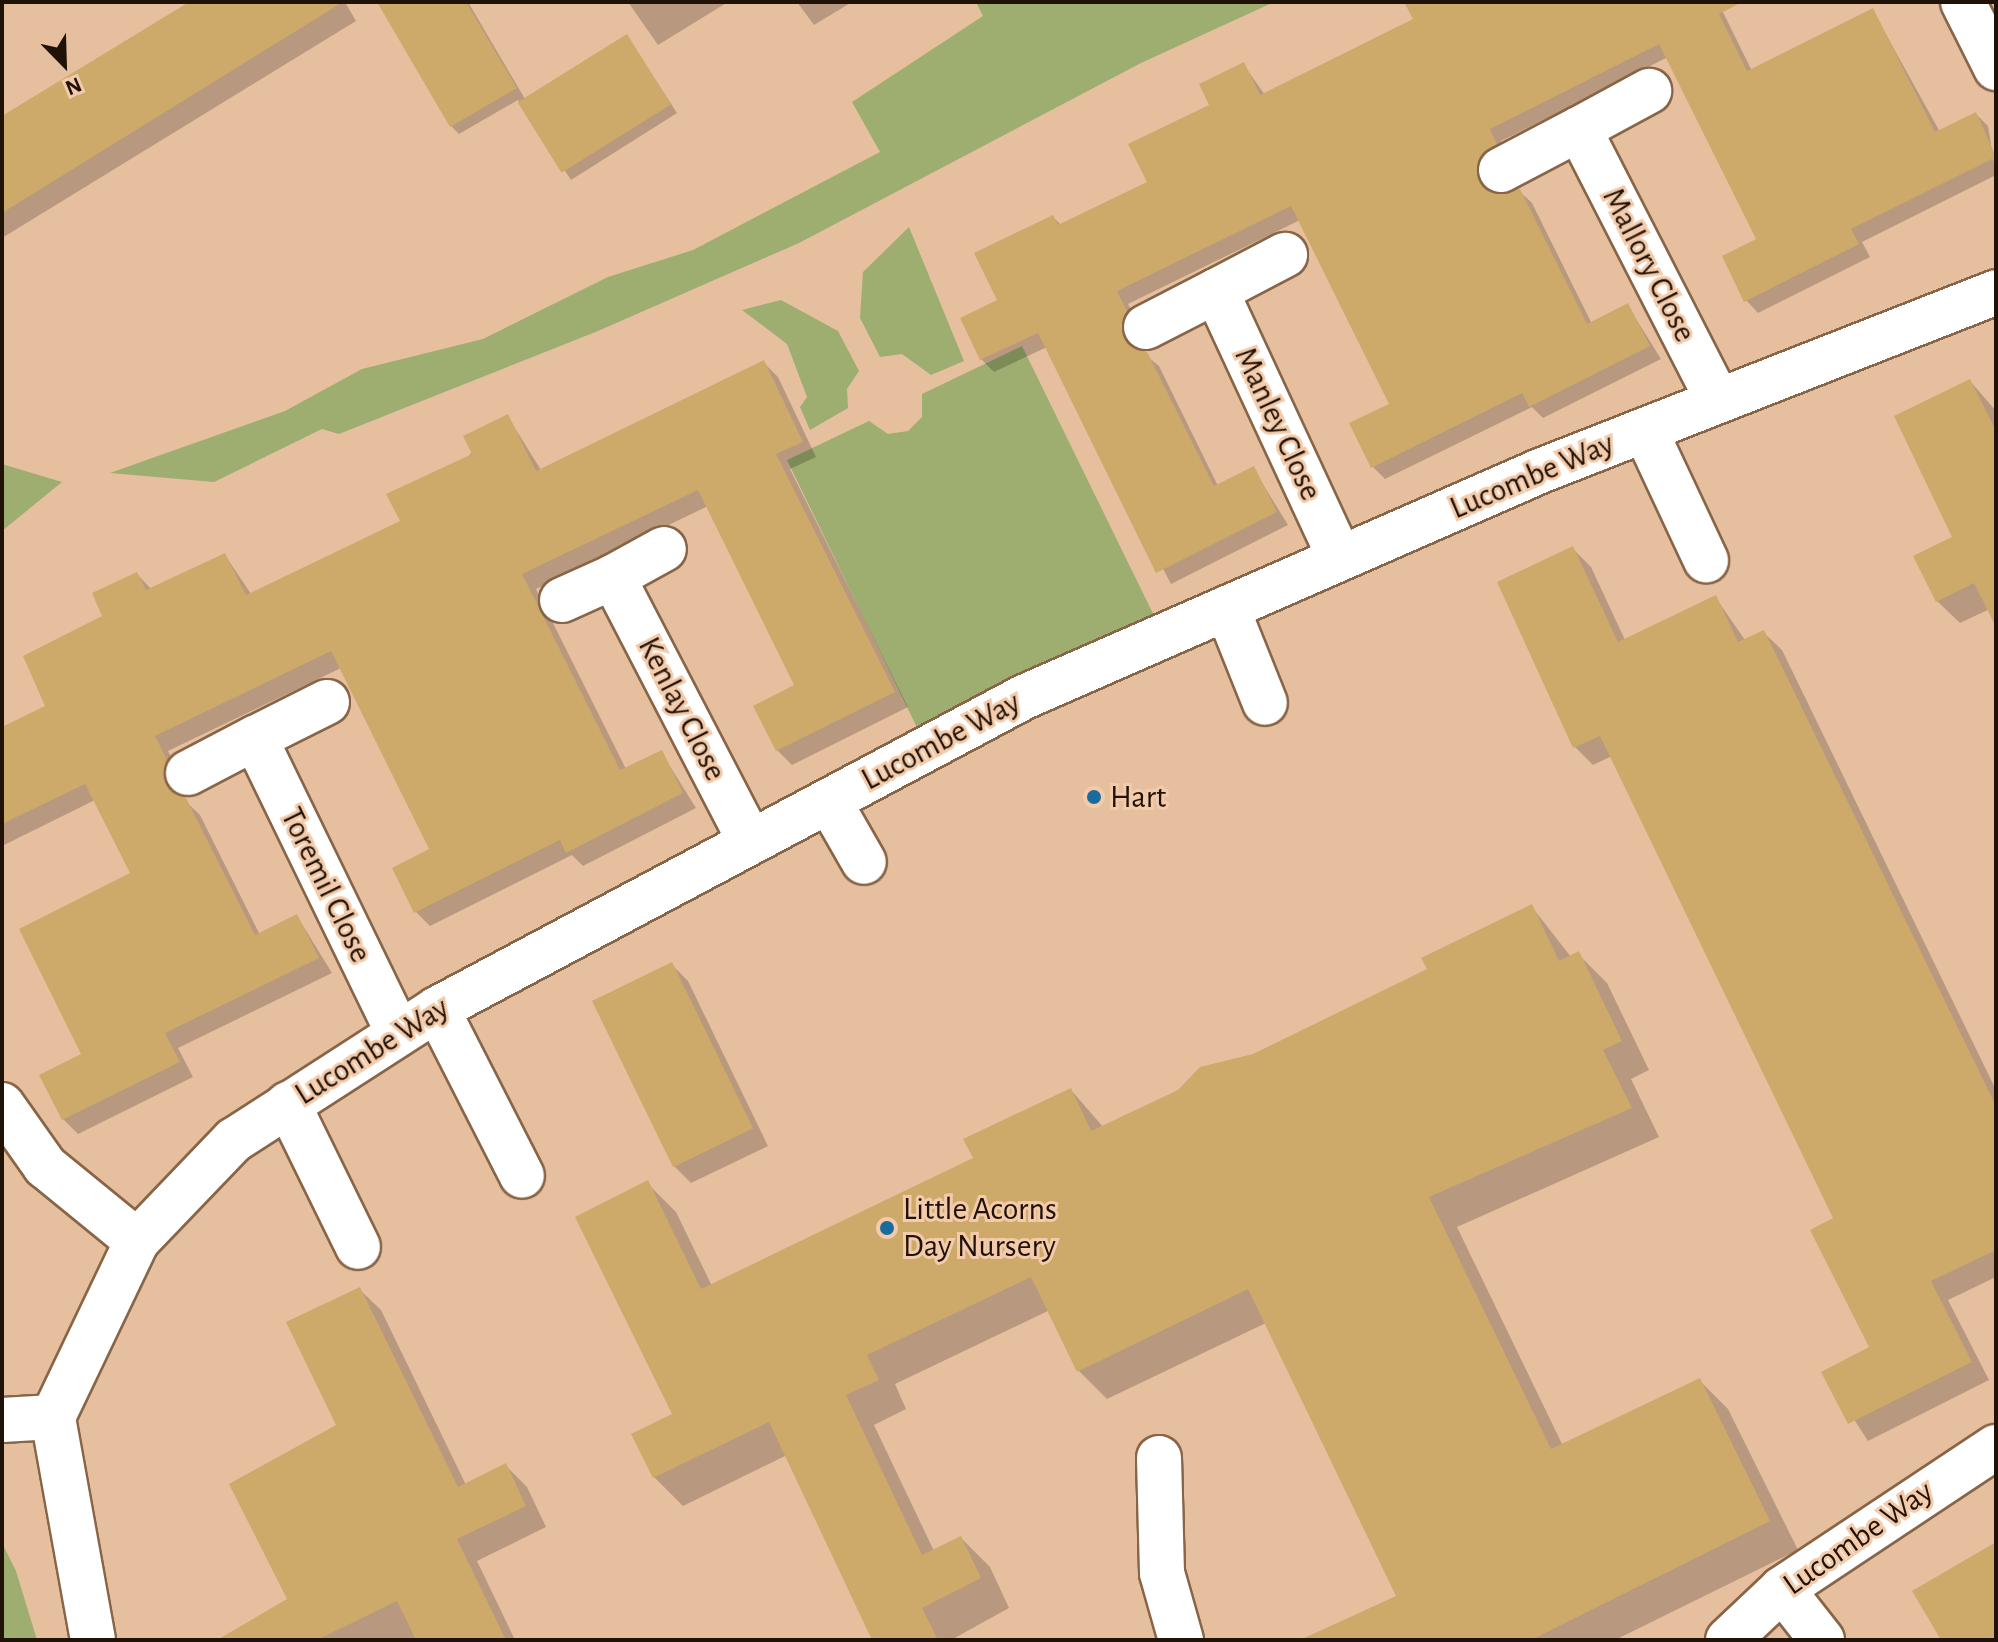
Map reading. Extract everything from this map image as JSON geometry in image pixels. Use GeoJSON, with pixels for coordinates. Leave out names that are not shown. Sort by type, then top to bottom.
{"type":"FeatureCollection","features":[{"type":"Feature","properties":{"kind":"street"},"geometry":{"type":"LineString","coordinates":[[1963,2],[1996,68]]}},
{"type":"Feature","properties":{"kind":"street"},"geometry":{"type":"LineString","coordinates":[[1501,170],[1649,91]]}},
{"type":"Feature","properties":{"kind":"street","name":"Mallory Close"},"geometry":{"type":"LineString","coordinates":[[1579,129],[1718,401]]}},
{"type":"Feature","properties":{"kind":"street"},"geometry":{"type":"LineString","coordinates":[[1146,327],[1285,255]]}},
{"type":"Feature","properties":{"kind":"street","name":"Manley Close"},"geometry":{"type":"LineString","coordinates":[[1216,291],[1340,558]]}},
{"type":"Feature","properties":{"kind":"street","name":"Lucombe Way"},"geometry":{"type":"LineString","coordinates":[[53,1417],[137,1241],[234,1140],[437,1009],[1024,697],[1340,558],[1645,430],[1993,302]]}},
{"type":"Feature","properties":{"kind":"street"},"geometry":{"type":"LineString","coordinates":[[1645,430],[1706,560]]}},
{"type":"Feature","properties":{"kind":"street"},"geometry":{"type":"LineString","coordinates":[[562,600],[664,549]]}},
{"type":"Feature","properties":{"kind":"street","name":"Kenlay Close"},"geometry":{"type":"LineString","coordinates":[[613,577],[750,841]]}},
{"type":"Feature","properties":{"kind":"street"},"geometry":{"type":"LineString","coordinates":[[1227,608],[1265,703]]}},
{"type":"Feature","properties":{"kind":"street"},"geometry":{"type":"LineString","coordinates":[[188,773],[327,702]]}},
{"type":"Feature","properties":{"kind":"street","name":"Toremil Close"},"geometry":{"type":"LineString","coordinates":[[255,738],[398,1032]]}},
{"type":"Feature","properties":{"kind":"street"},"geometry":{"type":"LineString","coordinates":[[829,801],[864,862]]}},
{"type":"Feature","properties":{"kind":"street"},"geometry":{"type":"LineString","coordinates":[[437,1009],[522,1176]]}},
{"type":"Feature","properties":{"kind":"street"},"geometry":{"type":"LineString","coordinates":[[288,1104],[358,1247]]}},
{"type":"Feature","properties":{"kind":"street"},"geometry":{"type":"LineString","coordinates":[[2,1105],[45,1166],[137,1241]]}},
{"type":"Feature","properties":{"kind":"street"},"geometry":{"type":"LineString","coordinates":[[2,1420],[53,1417],[93,1640]]}},
{"type":"Feature","properties":{"kind":"street","name":"Lucombe Way"},"geometry":{"type":"LineString","coordinates":[[1728,1640],[1782,1589],[1996,1447]]}},
{"type":"Feature","properties":{"kind":"street"},"geometry":{"type":"LineString","coordinates":[[1159,1458],[1162,1573],[1181,1640]]}},
{"type":"Feature","properties":{"kind":"street"},"geometry":{"type":"LineString","coordinates":[[1782,1589],[1822,1640]]}},
{"type":"Feature","properties":{"kind":"green space"},"geometry":{"type":"Polygon","coordinates":[[[976,2],[1274,2],[1141,63],[799,243],[598,331],[339,434],[322,429],[214,482],[110,473],[285,411],[362,369],[483,339],[608,277],[693,250],[880,152],[852,102],[983,16],[976,2]]]}},
{"type":"Feature","properties":{"kind":"green space"},"geometry":{"type":"Polygon","coordinates":[[[909,227],[964,361],[931,375],[902,354],[880,357],[860,318],[863,272],[909,227]]]}},
{"type":"Feature","properties":{"kind":"green space"},"geometry":{"type":"Polygon","coordinates":[[[781,300],[838,331],[859,371],[847,389],[848,408],[810,430],[800,407],[807,397],[787,344],[742,310],[781,300]]]}},
{"type":"Feature","properties":{"kind":"green space"},"geometry":{"type":"Polygon","coordinates":[[[1022,346],[1164,636],[927,748],[787,460],[869,421],[888,434],[908,431],[922,417],[922,394],[1022,346]]]}},
{"type":"Feature","properties":{"kind":"green space"},"geometry":{"type":"Polygon","coordinates":[[[2,464],[62,482],[2,531],[2,464]]]}},
{"type":"Feature","properties":{"kind":"green space"},"geometry":{"type":"Polygon","coordinates":[[[2,1543],[16,1571],[37,1640],[2,1640],[2,1543]]]}},
{"type":"Feature","properties":{"kind":"building"},"geometry":{"type":"Polygon","coordinates":[[[189,2],[343,2],[2,213],[2,116],[189,2]]]}},
{"type":"Feature","properties":{"kind":"building"},"geometry":{"type":"Polygon","coordinates":[[[377,2],[466,2],[517,88],[450,127],[377,2]]]}},
{"type":"Feature","properties":{"kind":"building"},"geometry":{"type":"Polygon","coordinates":[[[1404,2],[1742,2],[1719,14],[1747,71],[1873,8],[1935,132],[1976,112],[1996,157],[1851,229],[1859,244],[1744,302],[1722,256],[1756,239],[1659,44],[1490,129],[1497,144],[1476,170],[1488,191],[1520,189],[1587,324],[1628,303],[1650,346],[1529,407],[1522,393],[1371,468],[1349,423],[1389,404],[1291,206],[1117,291],[1127,311],[1124,338],[1147,352],[1214,486],[1254,466],[1277,512],[1156,573],[1038,333],[980,360],[960,318],[997,300],[974,253],[1053,215],[1058,225],[1147,182],[1128,144],[1209,105],[1199,84],[1244,62],[1260,95],[1413,19],[1404,2]]]}},
{"type":"Feature","properties":{"kind":"building"},"geometry":{"type":"Polygon","coordinates":[[[627,34],[671,104],[562,173],[518,102],[627,34]]]}},
{"type":"Feature","properties":{"kind":"building"},"geometry":{"type":"Polygon","coordinates":[[[764,360],[803,442],[776,454],[895,692],[776,751],[753,706],[794,685],[698,490],[522,574],[620,770],[662,750],[683,793],[566,853],[560,840],[414,913],[392,868],[429,849],[331,651],[155,736],[167,760],[166,784],[186,798],[255,935],[297,914],[319,958],[165,1033],[180,1062],[62,1120],[39,1075],[81,1054],[19,929],[130,873],[85,784],[2,824],[2,727],[45,706],[23,656],[102,616],[92,593],[137,572],[146,590],[225,553],[246,595],[400,521],[386,494],[472,454],[463,436],[508,414],[536,471],[764,360]]]}},
{"type":"Feature","properties":{"kind":"building"},"geometry":{"type":"Polygon","coordinates":[[[1970,379],[1996,431],[1996,627],[1974,583],[1936,602],[1913,556],[1952,537],[1894,416],[1970,379]]]}},
{"type":"Feature","properties":{"kind":"building"},"geometry":{"type":"Polygon","coordinates":[[[1573,546],[1618,642],[1716,595],[1738,642],[1764,630],[1996,1106],[1996,1250],[1931,1281],[1972,1362],[1848,1424],[1821,1372],[1869,1347],[1810,1230],[1833,1218],[1600,736],[1573,748],[1497,582],[1573,546]]]}},
{"type":"Feature","properties":{"kind":"building"},"geometry":{"type":"Polygon","coordinates":[[[1532,904],[1559,961],[1579,951],[1622,1041],[1603,1050],[1632,1108],[1429,1197],[1551,1449],[1700,1378],[1770,1521],[1531,1640],[1300,1640],[1396,1596],[1248,1289],[1077,1372],[1031,1277],[867,1355],[879,1380],[846,1395],[922,1555],[961,1536],[981,1578],[922,1608],[938,1640],[872,1640],[769,1422],[653,1478],[631,1434],[672,1414],[575,1217],[648,1180],[701,1289],[973,1158],[963,1139],[1071,1088],[1091,1131],[1178,1090],[1200,1067],[1253,1054],[1427,969],[1421,958],[1532,904]]]}},
{"type":"Feature","properties":{"kind":"building"},"geometry":{"type":"Polygon","coordinates":[[[672,962],[753,1128],[673,1167],[592,1001],[672,962]]]}},
{"type":"Feature","properties":{"kind":"building"},"geometry":{"type":"Polygon","coordinates":[[[360,1287],[458,1487],[506,1463],[526,1506],[457,1539],[506,1640],[416,1640],[397,1601],[317,1640],[217,1640],[287,1599],[229,1484],[336,1425],[286,1322],[360,1287]]]}},
{"type":"Feature","properties":{"kind":"building"},"geometry":{"type":"Polygon","coordinates":[[[1996,1542],[1996,1640],[1941,1640],[1912,1591],[1996,1542]]]}},
{"type":"Feature","properties":{"kind":"place","name":"Hart"},"geometry":{"type":"Point","coordinates":[1094,797]}},
{"type":"Feature","properties":{"kind":"place","name":"Little Acorns Day Nursery"},"geometry":{"type":"Point","coordinates":[887,1228]}}]}
